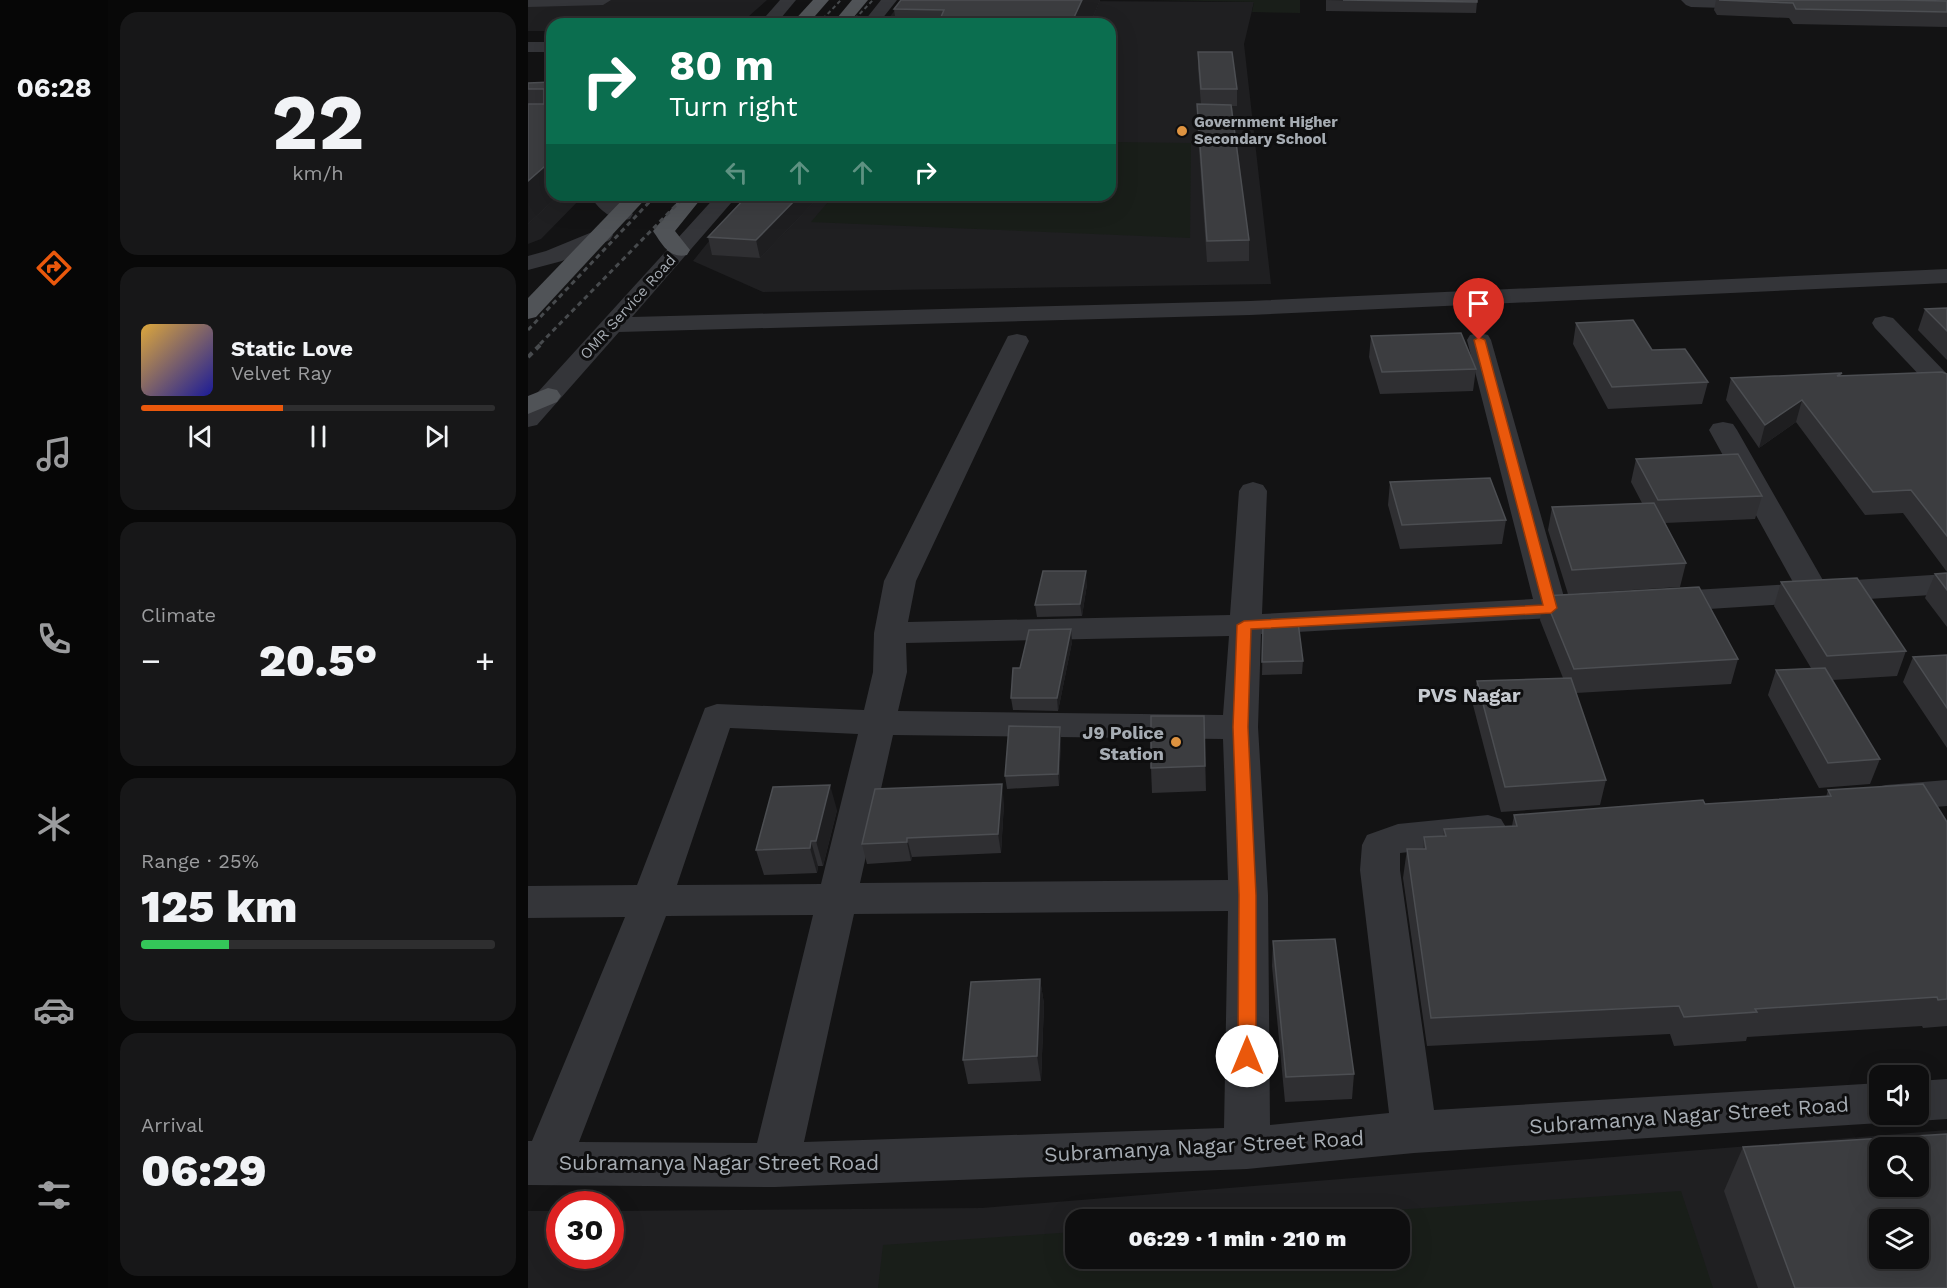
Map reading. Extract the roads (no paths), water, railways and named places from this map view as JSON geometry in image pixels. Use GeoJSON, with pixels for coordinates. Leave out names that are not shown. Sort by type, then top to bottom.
{"type":"FeatureCollection","features":[{"type":"Feature","properties":{"kind":"main road"},"geometry":{"type":"LineString","coordinates":[[804,18],[821,0]]}},
{"type":"Feature","properties":{"kind":"main road"},"geometry":{"type":"LineString","coordinates":[[845,18],[860,0]]}},
{"type":"Feature","properties":{"kind":"main road"},"geometry":{"type":"LineString","coordinates":[[530,306],[634,201]]}},
{"type":"Feature","properties":{"kind":"main road"},"geometry":{"type":"LineString","coordinates":[[679,250],[664,231],[689,201]]}},
{"type":"Feature","properties":{"kind":"street"},"geometry":{"type":"LineString","coordinates":[[528,2],[603,0]]}},
{"type":"Feature","properties":{"kind":"street"},"geometry":{"type":"LineString","coordinates":[[772,18],[788,0]]}},
{"type":"Feature","properties":{"kind":"street"},"geometry":{"type":"LineString","coordinates":[[875,18],[889,0]]}},
{"type":"Feature","properties":{"kind":"street"},"geometry":{"type":"LineString","coordinates":[[1689,0],[1691,2],[1771,4]]}},
{"type":"Feature","properties":{"kind":"street"},"geometry":{"type":"LineString","coordinates":[[530,48],[546,47]]}},
{"type":"Feature","properties":{"kind":"street"},"geometry":{"type":"LineString","coordinates":[[604,201],[622,214]]}},
{"type":"Feature","properties":{"kind":"street","name":"OMR Service Road"},"geometry":{"type":"LineString","coordinates":[[528,419],[538,401],[611,326],[723,201]]}},
{"type":"Feature","properties":{"kind":"street"},"geometry":{"type":"LineString","coordinates":[[528,263],[554,256],[602,235]]}},
{"type":"Feature","properties":{"kind":"street"},"geometry":{"type":"LineString","coordinates":[[629,306],[1140,291],[1947,258]]}},
{"type":"Feature","properties":{"kind":"street"},"geometry":{"type":"LineString","coordinates":[[611,326],[1250,308],[1947,276]]}},
{"type":"Feature","properties":{"kind":"street"},"geometry":{"type":"LineString","coordinates":[[1884,323],[1947,389]]}},
{"type":"Feature","properties":{"kind":"street"},"geometry":{"type":"LineString","coordinates":[[1479,340],[1551,608]]}},
{"type":"Feature","properties":{"kind":"street"},"geometry":{"type":"LineString","coordinates":[[776,1165],[890,672],[890,633],[900,581],[1017,341]]}},
{"type":"Feature","properties":{"kind":"street"},"geometry":{"type":"LineString","coordinates":[[1723,430],[1814,592]]}},
{"type":"Feature","properties":{"kind":"street"},"geometry":{"type":"LineString","coordinates":[[1247,1148],[1248,895],[1240,727],[1252,491]]}},
{"type":"Feature","properties":{"kind":"street"},"geometry":{"type":"LineString","coordinates":[[890,633],[1244,625],[1947,584]]}},
{"type":"Feature","properties":{"kind":"street"},"geometry":{"type":"LineString","coordinates":[[538,1163],[651,902],[717,716],[879,723],[1240,727]]}},
{"type":"Feature","properties":{"kind":"street"},"geometry":{"type":"LineString","coordinates":[[1853,801],[1947,793]]}},
{"type":"Feature","properties":{"kind":"street"},"geometry":{"type":"LineString","coordinates":[[1414,1132],[1380,870],[1382,846],[1398,838],[1524,826]]}},
{"type":"Feature","properties":{"kind":"street"},"geometry":{"type":"LineString","coordinates":[[528,902],[1248,895]]}},
{"type":"Feature","properties":{"kind":"street"},"geometry":{"type":"LineString","coordinates":[[1929,1100],[1947,1099]]}},
{"type":"Feature","properties":{"kind":"street","name":"Subramanya Nagar Street Road"},"geometry":{"type":"LineString","coordinates":[[538,1163],[776,1165],[1247,1148],[1414,1132],[1869,1104]]}},
{"type":"Feature","properties":{"kind":"railway"},"geometry":{"type":"LineString","coordinates":[[824,18],[841,0]]}},
{"type":"Feature","properties":{"kind":"railway"},"geometry":{"type":"LineString","coordinates":[[856,18],[873,0]]}},
{"type":"Feature","properties":{"kind":"railway"},"geometry":{"type":"LineString","coordinates":[[528,330],[650,201]]}},
{"type":"Feature","properties":{"kind":"railway"},"geometry":{"type":"LineString","coordinates":[[540,344],[680,201]]}},
{"type":"Feature","properties":{"kind":"railway"},"geometry":{"type":"LineString","coordinates":[[528,357],[542,343]]}},
{"type":"Feature","properties":{"kind":"place","name":"Government Higher Secondary School"},"geometry":{"type":"Point","coordinates":[1182,131]}},
{"type":"Feature","properties":{"kind":"place","name":"J9 Police Station"},"geometry":{"type":"Point","coordinates":[1176,742]}},
{"type":"Feature","properties":{"kind":"district","name":"PVS Nagar"},"geometry":{"type":"Point","coordinates":[1469,695]}}]}
